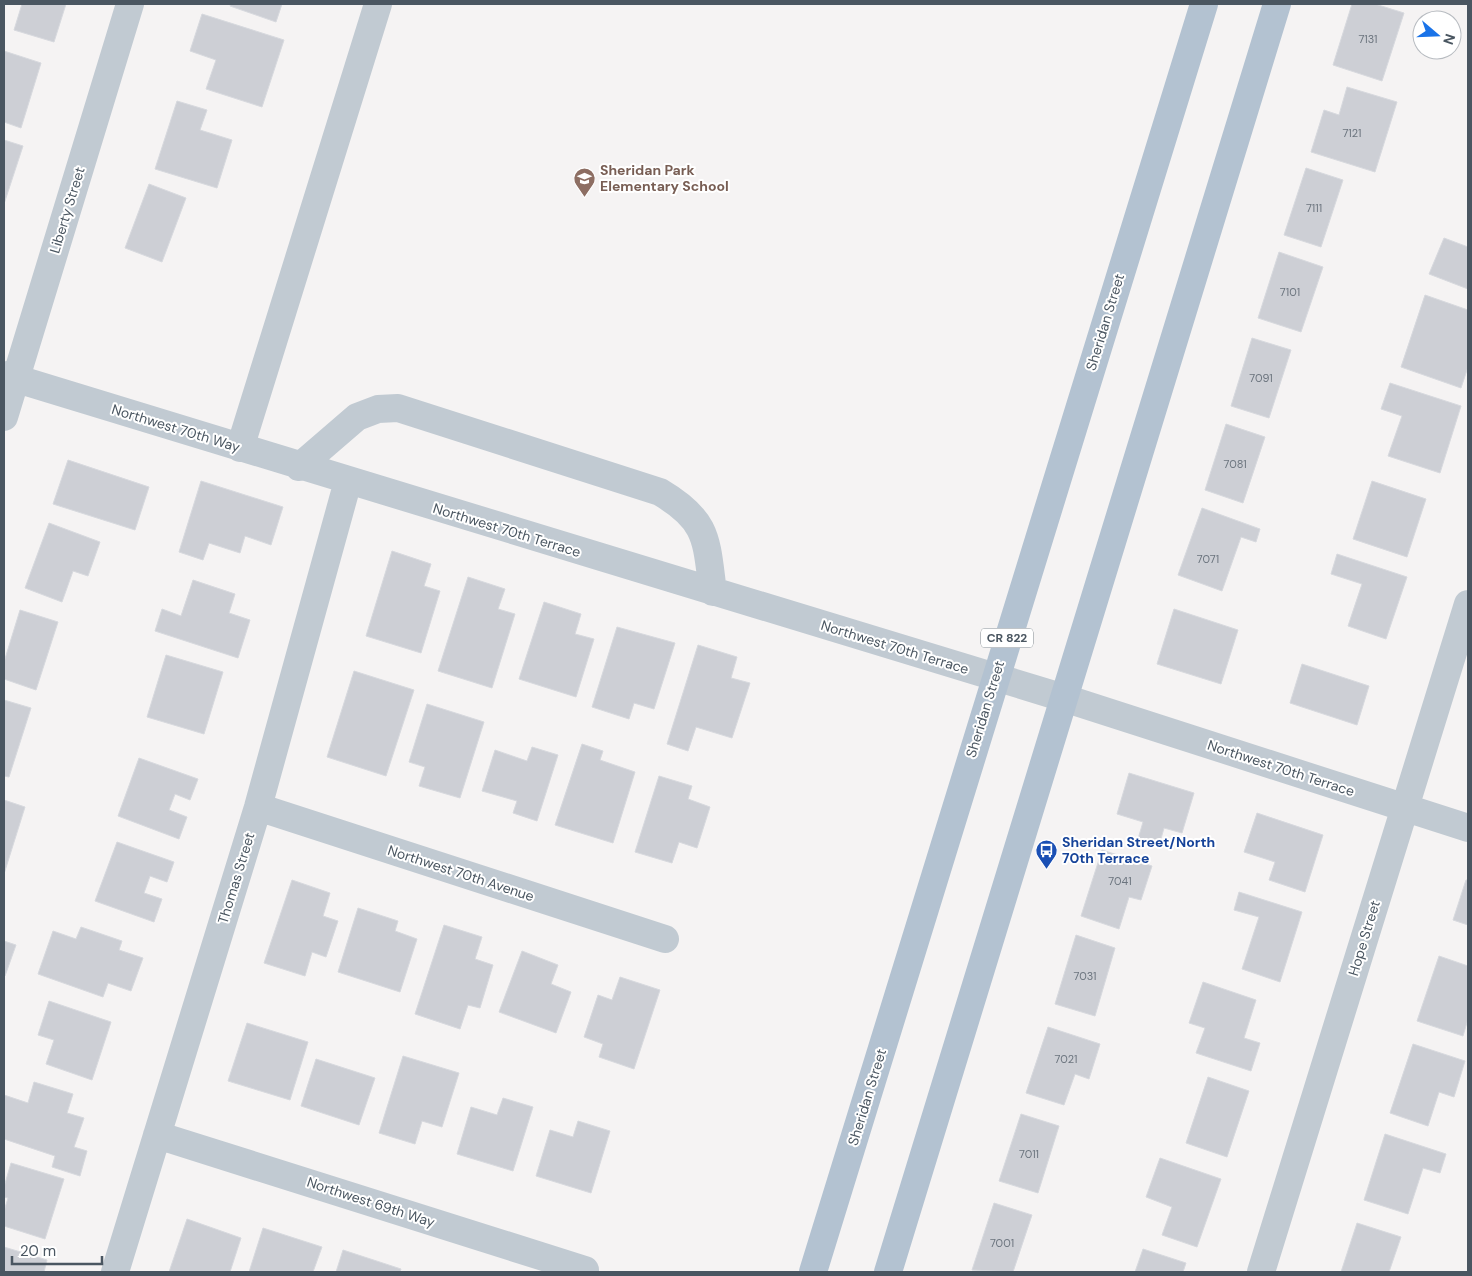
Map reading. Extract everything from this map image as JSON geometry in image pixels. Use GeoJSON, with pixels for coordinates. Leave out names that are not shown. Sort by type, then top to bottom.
{"type":"FeatureCollection","features":[{"type":"Feature","properties":{"kind":"main road","name":"Sheridan Street"},"geometry":{"type":"LineString","coordinates":[[813,1272],[1204,4]]}},
{"type":"Feature","properties":{"kind":"main road"},"geometry":{"type":"LineString","coordinates":[[888,1272],[1277,4]]}},
{"type":"Feature","properties":{"kind":"street","name":"Liberty Street"},"geometry":{"type":"LineString","coordinates":[[4,417],[10,377],[130,4]]}},
{"type":"Feature","properties":{"kind":"street"},"geometry":{"type":"LineString","coordinates":[[240,448],[378,4]]}},
{"type":"Feature","properties":{"kind":"street","name":"Northwest 70th Way"},"geometry":{"type":"LineString","coordinates":[[10,377],[348,482]]}},
{"type":"Feature","properties":{"kind":"street"},"geometry":{"type":"LineString","coordinates":[[300,467],[357,417],[378,409],[398,408],[660,492],[681,504],[695,518],[706,538],[713,592]]}},
{"type":"Feature","properties":{"kind":"street","name":"Northwest 70th Terrace"},"geometry":{"type":"LineString","coordinates":[[348,482],[1064,698],[1468,828]]}},
{"type":"Feature","properties":{"kind":"street","name":"Thomas Street"},"geometry":{"type":"LineString","coordinates":[[115,1272],[258,807],[348,482]]}},
{"type":"Feature","properties":{"kind":"street","name":"Hope Street"},"geometry":{"type":"LineString","coordinates":[[1261,1272],[1468,604]]}},
{"type":"Feature","properties":{"kind":"street","name":"Northwest 70th Avenue"},"geometry":{"type":"LineString","coordinates":[[258,807],[665,939]]}},
{"type":"Feature","properties":{"kind":"street","name":"Northwest 69th Way"},"geometry":{"type":"LineString","coordinates":[[157,1135],[585,1270]]}},
{"type":"Feature","properties":{"kind":"building"},"geometry":{"type":"Polygon","coordinates":[[[22,4],[66,4],[54,42],[14,30],[22,4]]]}},
{"type":"Feature","properties":{"kind":"building"},"geometry":{"type":"Polygon","coordinates":[[[231,4],[282,4],[276,22],[230,6],[231,4]]]}},
{"type":"Feature","properties":{"kind":"building"},"geometry":{"type":"Polygon","coordinates":[[[1352,4],[1375,4],[1404,13],[1382,81],[1333,65],[1352,4]]]}},
{"type":"Feature","properties":{"kind":"building"},"geometry":{"type":"Polygon","coordinates":[[[202,14],[284,40],[262,107],[206,89],[216,60],[190,51],[202,14]]]}},
{"type":"Feature","properties":{"kind":"building"},"geometry":{"type":"Polygon","coordinates":[[[4,51],[41,63],[21,128],[4,122],[4,51]]]}},
{"type":"Feature","properties":{"kind":"building"},"geometry":{"type":"Polygon","coordinates":[[[1347,87],[1397,102],[1375,172],[1311,152],[1324,110],[1339,115],[1347,87]]]}},
{"type":"Feature","properties":{"kind":"building"},"geometry":{"type":"Polygon","coordinates":[[[177,101],[207,110],[200,130],[232,140],[217,188],[155,169],[177,101]]]}},
{"type":"Feature","properties":{"kind":"building"},"geometry":{"type":"Polygon","coordinates":[[[4,140],[23,146],[4,204],[4,140]]]}},
{"type":"Feature","properties":{"kind":"building"},"geometry":{"type":"Polygon","coordinates":[[[1306,168],[1343,180],[1321,247],[1284,235],[1306,168]]]}},
{"type":"Feature","properties":{"kind":"building"},"geometry":{"type":"Polygon","coordinates":[[[149,184],[186,198],[162,262],[125,248],[149,184]]]}},
{"type":"Feature","properties":{"kind":"building"},"geometry":{"type":"Polygon","coordinates":[[[1444,238],[1468,247],[1468,289],[1429,274],[1444,238]]]}},
{"type":"Feature","properties":{"kind":"building"},"geometry":{"type":"Polygon","coordinates":[[[1279,252],[1323,267],[1301,332],[1258,318],[1279,252]]]}},
{"type":"Feature","properties":{"kind":"building"},"geometry":{"type":"Polygon","coordinates":[[[1425,295],[1468,310],[1468,367],[1461,388],[1401,367],[1425,295]]]}},
{"type":"Feature","properties":{"kind":"building"},"geometry":{"type":"Polygon","coordinates":[[[1252,338],[1291,350],[1269,418],[1231,406],[1252,338]]]}},
{"type":"Feature","properties":{"kind":"building"},"geometry":{"type":"Polygon","coordinates":[[[1390,383],[1461,406],[1440,473],[1388,456],[1402,416],[1381,409],[1390,383]]]}},
{"type":"Feature","properties":{"kind":"building"},"geometry":{"type":"Polygon","coordinates":[[[1226,424],[1265,437],[1243,503],[1205,490],[1226,424]]]}},
{"type":"Feature","properties":{"kind":"building"},"geometry":{"type":"Polygon","coordinates":[[[68,460],[149,487],[135,530],[53,504],[68,460]]]}},
{"type":"Feature","properties":{"kind":"building"},"geometry":{"type":"Polygon","coordinates":[[[201,481],[283,507],[271,545],[245,536],[240,553],[209,543],[203,560],[179,552],[201,481]]]}},
{"type":"Feature","properties":{"kind":"building"},"geometry":{"type":"Polygon","coordinates":[[[1372,481],[1426,499],[1407,557],[1353,539],[1372,481]]]}},
{"type":"Feature","properties":{"kind":"building"},"geometry":{"type":"Polygon","coordinates":[[[1202,508],[1260,529],[1256,542],[1241,537],[1222,591],[1178,575],[1202,508]]]}},
{"type":"Feature","properties":{"kind":"building"},"geometry":{"type":"Polygon","coordinates":[[[49,523],[100,542],[88,576],[73,571],[62,602],[25,588],[49,523]]]}},
{"type":"Feature","properties":{"kind":"building"},"geometry":{"type":"Polygon","coordinates":[[[392,551],[431,564],[424,586],[440,591],[421,653],[366,636],[392,551]]]}},
{"type":"Feature","properties":{"kind":"building"},"geometry":{"type":"Polygon","coordinates":[[[1337,554],[1407,577],[1386,639],[1348,626],[1362,584],[1331,574],[1337,554]]]}},
{"type":"Feature","properties":{"kind":"building"},"geometry":{"type":"Polygon","coordinates":[[[468,577],[505,589],[498,609],[515,614],[492,688],[438,671],[468,577]]]}},
{"type":"Feature","properties":{"kind":"building"},"geometry":{"type":"Polygon","coordinates":[[[193,580],[235,594],[229,613],[250,620],[238,658],[155,631],[162,609],[181,616],[193,580]]]}},
{"type":"Feature","properties":{"kind":"building"},"geometry":{"type":"Polygon","coordinates":[[[544,602],[581,614],[575,634],[594,639],[576,697],[519,679],[544,602]]]}},
{"type":"Feature","properties":{"kind":"building"},"geometry":{"type":"Polygon","coordinates":[[[1174,609],[1238,630],[1221,684],[1157,664],[1174,609]]]}},
{"type":"Feature","properties":{"kind":"building"},"geometry":{"type":"Polygon","coordinates":[[[20,610],[58,622],[36,690],[4,679],[4,662],[20,610]]]}},
{"type":"Feature","properties":{"kind":"building"},"geometry":{"type":"Polygon","coordinates":[[[617,627],[675,643],[654,709],[634,703],[629,719],[592,707],[617,627]]]}},
{"type":"Feature","properties":{"kind":"building"},"geometry":{"type":"Polygon","coordinates":[[[698,645],[737,657],[731,678],[750,683],[732,738],[696,727],[688,751],[667,744],[698,645]]]}},
{"type":"Feature","properties":{"kind":"building"},"geometry":{"type":"Polygon","coordinates":[[[166,655],[223,672],[204,734],[147,717],[166,655]]]}},
{"type":"Feature","properties":{"kind":"building"},"geometry":{"type":"Polygon","coordinates":[[[1302,664],[1369,686],[1357,725],[1290,703],[1302,664]]]}},
{"type":"Feature","properties":{"kind":"building"},"geometry":{"type":"Polygon","coordinates":[[[354,671],[414,690],[386,776],[327,757],[354,671]]]}},
{"type":"Feature","properties":{"kind":"building"},"geometry":{"type":"Polygon","coordinates":[[[4,700],[31,708],[9,777],[4,776],[4,700]]]}},
{"type":"Feature","properties":{"kind":"building"},"geometry":{"type":"Polygon","coordinates":[[[427,704],[484,722],[460,798],[419,786],[425,767],[409,762],[427,704]]]}},
{"type":"Feature","properties":{"kind":"building"},"geometry":{"type":"Polygon","coordinates":[[[582,744],[603,751],[600,760],[635,772],[613,843],[555,825],[582,744]]]}},
{"type":"Feature","properties":{"kind":"building"},"geometry":{"type":"Polygon","coordinates":[[[532,747],[558,755],[537,821],[513,813],[517,801],[482,791],[495,750],[527,761],[532,747]]]}},
{"type":"Feature","properties":{"kind":"building"},"geometry":{"type":"Polygon","coordinates":[[[139,758],[198,779],[190,800],[175,794],[169,810],[187,817],[179,839],[118,816],[139,758]]]}},
{"type":"Feature","properties":{"kind":"building"},"geometry":{"type":"Polygon","coordinates":[[[1129,773],[1194,793],[1182,833],[1164,828],[1159,846],[1138,839],[1143,822],[1117,814],[1129,773]]]}},
{"type":"Feature","properties":{"kind":"building"},"geometry":{"type":"Polygon","coordinates":[[[659,776],[692,786],[688,799],[710,807],[697,848],[679,842],[672,863],[635,852],[659,776]]]}},
{"type":"Feature","properties":{"kind":"building"},"geometry":{"type":"Polygon","coordinates":[[[4,800],[25,807],[4,874],[4,800]]]}},
{"type":"Feature","properties":{"kind":"building"},"geometry":{"type":"Polygon","coordinates":[[[1257,813],[1323,835],[1305,892],[1269,880],[1275,862],[1244,852],[1257,813]]]}},
{"type":"Feature","properties":{"kind":"building"},"geometry":{"type":"Polygon","coordinates":[[[117,842],[174,862],[167,882],[150,876],[144,893],[162,899],[154,922],[95,901],[117,842]]]}},
{"type":"Feature","properties":{"kind":"building"},"geometry":{"type":"Polygon","coordinates":[[[1102,850],[1152,866],[1141,900],[1129,897],[1119,929],[1081,916],[1102,850]]]}},
{"type":"Feature","properties":{"kind":"building"},"geometry":{"type":"Polygon","coordinates":[[[292,880],[330,893],[323,916],[338,921],[326,957],[312,952],[305,976],[264,963],[292,880]]]}},
{"type":"Feature","properties":{"kind":"building"},"geometry":{"type":"Polygon","coordinates":[[[1466,880],[1468,880],[1468,925],[1453,920],[1466,880]]]}},
{"type":"Feature","properties":{"kind":"building"},"geometry":{"type":"Polygon","coordinates":[[[1239,892],[1302,912],[1280,982],[1242,969],[1259,917],[1234,910],[1239,892]]]}},
{"type":"Feature","properties":{"kind":"building"},"geometry":{"type":"Polygon","coordinates":[[[358,908],[398,921],[395,931],[417,939],[400,992],[338,972],[358,908]]]}},
{"type":"Feature","properties":{"kind":"building"},"geometry":{"type":"Polygon","coordinates":[[[444,925],[482,937],[475,959],[493,965],[480,1008],[468,1005],[460,1029],[415,1014],[444,925]]]}},
{"type":"Feature","properties":{"kind":"building"},"geometry":{"type":"Polygon","coordinates":[[[81,927],[122,941],[119,950],[143,958],[131,991],[108,983],[103,997],[38,974],[53,931],[76,939],[81,927]]]}},
{"type":"Feature","properties":{"kind":"building"},"geometry":{"type":"Polygon","coordinates":[[[1076,935],[1115,948],[1095,1016],[1055,1004],[1076,935]]]}},
{"type":"Feature","properties":{"kind":"building"},"geometry":{"type":"Polygon","coordinates":[[[4,941],[16,945],[5,976],[4,975],[4,941]]]}},
{"type":"Feature","properties":{"kind":"building"},"geometry":{"type":"Polygon","coordinates":[[[522,951],[558,965],[551,984],[571,992],[556,1033],[499,1012],[522,951]]]}},
{"type":"Feature","properties":{"kind":"building"},"geometry":{"type":"Polygon","coordinates":[[[1439,956],[1468,966],[1468,1019],[1463,1036],[1417,1021],[1439,956]]]}},
{"type":"Feature","properties":{"kind":"building"},"geometry":{"type":"Polygon","coordinates":[[[620,977],[660,990],[634,1069],[599,1057],[603,1044],[584,1037],[598,995],[612,1000],[620,977]]]}},
{"type":"Feature","properties":{"kind":"building"},"geometry":{"type":"Polygon","coordinates":[[[1203,982],[1256,1000],[1244,1038],[1260,1043],[1251,1071],[1196,1053],[1205,1028],[1189,1023],[1203,982]]]}},
{"type":"Feature","properties":{"kind":"building"},"geometry":{"type":"Polygon","coordinates":[[[49,1001],[111,1022],[92,1080],[46,1064],[54,1040],[38,1035],[49,1001]]]}},
{"type":"Feature","properties":{"kind":"building"},"geometry":{"type":"Polygon","coordinates":[[[247,1023],[308,1042],[290,1100],[228,1081],[247,1023]]]}},
{"type":"Feature","properties":{"kind":"building"},"geometry":{"type":"Polygon","coordinates":[[[1048,1027],[1100,1044],[1089,1079],[1075,1074],[1064,1105],[1026,1093],[1048,1027]]]}},
{"type":"Feature","properties":{"kind":"building"},"geometry":{"type":"Polygon","coordinates":[[[1413,1044],[1465,1061],[1454,1097],[1439,1092],[1428,1126],[1390,1113],[1413,1044]]]}},
{"type":"Feature","properties":{"kind":"building"},"geometry":{"type":"Polygon","coordinates":[[[403,1056],[459,1073],[442,1127],[422,1121],[415,1144],[379,1133],[403,1056]]]}},
{"type":"Feature","properties":{"kind":"building"},"geometry":{"type":"Polygon","coordinates":[[[316,1059],[375,1078],[359,1125],[301,1106],[316,1059]]]}},
{"type":"Feature","properties":{"kind":"building"},"geometry":{"type":"Polygon","coordinates":[[[1208,1077],[1249,1091],[1227,1157],[1186,1143],[1208,1077]]]}},
{"type":"Feature","properties":{"kind":"building"},"geometry":{"type":"Polygon","coordinates":[[[34,1082],[73,1094],[67,1113],[84,1118],[74,1147],[87,1151],[80,1176],[52,1167],[55,1156],[4,1139],[4,1095],[28,1103],[34,1082]]]}},
{"type":"Feature","properties":{"kind":"building"},"geometry":{"type":"Polygon","coordinates":[[[503,1098],[533,1107],[513,1171],[457,1154],[471,1107],[497,1115],[503,1098]]]}},
{"type":"Feature","properties":{"kind":"building"},"geometry":{"type":"Polygon","coordinates":[[[1021,1114],[1059,1126],[1038,1193],[999,1181],[1021,1114]]]}},
{"type":"Feature","properties":{"kind":"building"},"geometry":{"type":"Polygon","coordinates":[[[578,1121],[610,1131],[591,1193],[536,1176],[550,1130],[573,1137],[578,1121]]]}},
{"type":"Feature","properties":{"kind":"building"},"geometry":{"type":"Polygon","coordinates":[[[1385,1134],[1446,1154],[1440,1173],[1423,1168],[1408,1214],[1364,1200],[1385,1134]]]}},
{"type":"Feature","properties":{"kind":"building"},"geometry":{"type":"Polygon","coordinates":[[[1160,1158],[1221,1179],[1197,1247],[1162,1235],[1172,1207],[1146,1197],[1160,1158]]]}},
{"type":"Feature","properties":{"kind":"building"},"geometry":{"type":"Polygon","coordinates":[[[11,1163],[64,1179],[45,1239],[4,1226],[4,1211],[8,1198],[4,1197],[4,1187],[11,1163]]]}},
{"type":"Feature","properties":{"kind":"building"},"geometry":{"type":"Polygon","coordinates":[[[994,1203],[1032,1215],[1013,1272],[972,1270],[994,1203]]]}},
{"type":"Feature","properties":{"kind":"building"},"geometry":{"type":"Polygon","coordinates":[[[187,1219],[241,1238],[230,1272],[169,1272],[187,1219]]]}},
{"type":"Feature","properties":{"kind":"building"},"geometry":{"type":"Polygon","coordinates":[[[1357,1223],[1401,1237],[1389,1272],[1341,1272],[1357,1223]]]}},
{"type":"Feature","properties":{"kind":"building"},"geometry":{"type":"Polygon","coordinates":[[[263,1228],[322,1247],[313,1272],[249,1272],[263,1228]]]}},
{"type":"Feature","properties":{"kind":"building"},"geometry":{"type":"Polygon","coordinates":[[[4,1247],[47,1260],[44,1272],[4,1272],[4,1247]]]}},
{"type":"Feature","properties":{"kind":"building"},"geometry":{"type":"Polygon","coordinates":[[[1143,1249],[1186,1263],[1183,1272],[1135,1272],[1143,1249]]]}},
{"type":"Feature","properties":{"kind":"building"},"geometry":{"type":"Polygon","coordinates":[[[343,1250],[401,1269],[400,1272],[336,1272],[343,1250]]]}},
{"type":"Feature","properties":{"kind":"place","name":"Sheridan Park Elementary School"},"geometry":{"type":"Point","coordinates":[584,197]}},
{"type":"Feature","properties":{"kind":"place","name":"Sheridan Street/North 70th Terrace"},"geometry":{"type":"Point","coordinates":[1046,869]}}]}
